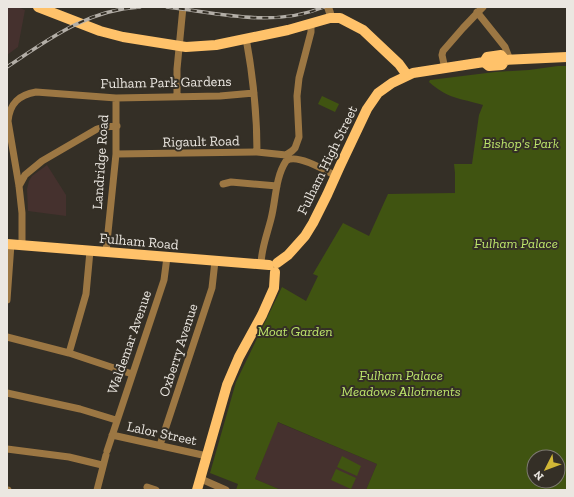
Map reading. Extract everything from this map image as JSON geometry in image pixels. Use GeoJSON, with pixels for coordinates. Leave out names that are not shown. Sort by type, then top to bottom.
{"type":"FeatureCollection","features":[{"type":"Feature","properties":{"kind":"main road"},"geometry":{"type":"LineString","coordinates":[[38,7],[56,10],[100,31],[115,35],[180,46],[197,47],[216,45],[288,30],[330,18],[340,18],[363,30],[399,64],[407,75]]}},
{"type":"Feature","properties":{"kind":"main road","name":"Fulham High Street"},"geometry":{"type":"LineString","coordinates":[[270,266],[288,255],[305,236],[320,210],[344,155],[370,104],[382,90],[407,75],[484,62],[487,57],[501,55],[508,60],[567,57]]}},
{"type":"Feature","properties":{"kind":"main road","name":"Fulham Road"},"geometry":{"type":"LineString","coordinates":[[9,244],[270,266]]}},
{"type":"Feature","properties":{"kind":"main road"},"geometry":{"type":"LineString","coordinates":[[197,490],[227,384],[274,288],[270,266]]}},
{"type":"Feature","properties":{"kind":"street"},"geometry":{"type":"LineString","coordinates":[[177,96],[177,70],[183,7]]}},
{"type":"Feature","properties":{"kind":"street"},"geometry":{"type":"LineString","coordinates":[[328,7],[330,18]]}},
{"type":"Feature","properties":{"kind":"street"},"geometry":{"type":"LineString","coordinates":[[445,69],[442,55],[443,51],[480,10],[505,47],[508,60]]}},
{"type":"Feature","properties":{"kind":"street"},"geometry":{"type":"LineString","coordinates":[[270,266],[261,253],[282,170],[288,157],[295,148],[299,137],[297,96],[299,78],[310,36],[311,24]]}},
{"type":"Feature","properties":{"kind":"street"},"geometry":{"type":"LineString","coordinates":[[246,38],[254,93],[257,152]]}},
{"type":"Feature","properties":{"kind":"street","name":"Fulham Park Gardens"},"geometry":{"type":"LineString","coordinates":[[22,244],[22,213],[19,186],[8,121],[9,113],[20,97],[28,93],[36,92],[116,98],[220,96],[254,93]]}},
{"type":"Feature","properties":{"kind":"street","name":"Landridge Road"},"geometry":{"type":"LineString","coordinates":[[106,252],[116,154],[116,98]]}},
{"type":"Feature","properties":{"kind":"street"},"geometry":{"type":"LineString","coordinates":[[19,186],[25,175],[42,161],[97,129],[117,126]]}},
{"type":"Feature","properties":{"kind":"street","name":"Rigault Road"},"geometry":{"type":"LineString","coordinates":[[116,154],[257,152],[294,158],[313,164],[336,176]]}},
{"type":"Feature","properties":{"kind":"street"},"geometry":{"type":"LineString","coordinates":[[223,184],[231,182],[277,186]]}},
{"type":"Feature","properties":{"kind":"street"},"geometry":{"type":"LineString","coordinates":[[7,300],[9,244]]}},
{"type":"Feature","properties":{"kind":"street"},"geometry":{"type":"LineString","coordinates":[[69,353],[84,301],[90,251]]}},
{"type":"Feature","properties":{"kind":"street","name":"Waldemar Avenue"},"geometry":{"type":"LineString","coordinates":[[102,465],[164,280],[167,257]]}},
{"type":"Feature","properties":{"kind":"street","name":"Oxberry Avenue"},"geometry":{"type":"LineString","coordinates":[[160,446],[212,288],[215,261]]}},
{"type":"Feature","properties":{"kind":"street"},"geometry":{"type":"LineString","coordinates":[[7,337],[69,353],[132,374]]}},
{"type":"Feature","properties":{"kind":"street"},"geometry":{"type":"LineString","coordinates":[[7,393],[116,420]]}},
{"type":"Feature","properties":{"kind":"street","name":"Lalor Street"},"geometry":{"type":"LineString","coordinates":[[112,435],[207,456]]}},
{"type":"Feature","properties":{"kind":"street"},"geometry":{"type":"LineString","coordinates":[[7,449],[69,457],[102,465],[98,490]]}},
{"type":"Feature","properties":{"kind":"street"},"geometry":{"type":"LineString","coordinates":[[201,479],[226,490]]}},
{"type":"Feature","properties":{"kind":"street"},"geometry":{"type":"LineString","coordinates":[[147,487],[156,490]]}},
{"type":"Feature","properties":{"kind":"shaded area"},"geometry":{"type":"Polygon","coordinates":[[[7,7],[17,7],[25,10],[18,47],[7,55],[7,7]]]}},
{"type":"Feature","properties":{"kind":"shaded area"},"geometry":{"type":"Polygon","coordinates":[[[47,165],[66,195],[66,216],[28,211],[27,189],[29,181],[32,176],[47,165]]]}},
{"type":"Feature","properties":{"kind":"shaded area"},"geometry":{"type":"Polygon","coordinates":[[[277,422],[377,464],[366,490],[281,490],[255,479],[277,422]]]}},
{"type":"Feature","properties":{"kind":"green space"},"geometry":{"type":"Polygon","coordinates":[[[567,66],[567,490],[366,490],[377,464],[278,422],[255,479],[281,490],[236,490],[238,484],[210,473],[236,382],[282,287],[306,301],[318,276],[313,274],[343,223],[369,236],[388,194],[455,193],[454,164],[472,164],[479,115],[483,105],[448,95],[429,82],[430,80],[495,72],[567,66]]]}},
{"type":"Feature","properties":{"kind":"green space"},"geometry":{"type":"Polygon","coordinates":[[[322,96],[339,104],[335,112],[318,104],[322,96]]]}},
{"type":"Feature","properties":{"kind":"green space"},"geometry":{"type":"Polygon","coordinates":[[[342,456],[361,466],[357,476],[337,467],[342,456]]]}},
{"type":"Feature","properties":{"kind":"green space"},"geometry":{"type":"Polygon","coordinates":[[[336,469],[356,478],[351,489],[331,480],[336,469]]]}},
{"type":"Feature","properties":{"kind":"railway"},"geometry":{"type":"LineString","coordinates":[[7,67],[38,46],[86,20],[121,9],[140,7]]}},
{"type":"Feature","properties":{"kind":"railway"},"geometry":{"type":"LineString","coordinates":[[167,7],[226,15],[266,18],[285,17],[324,7]]}},
{"type":"Feature","properties":{"kind":"park label","name":"Bishop's Park"},"geometry":{"type":"Point","coordinates":[521,143]}},
{"type":"Feature","properties":{"kind":"park label","name":"Fulham Palace"},"geometry":{"type":"Point","coordinates":[516,243]}},
{"type":"Feature","properties":{"kind":"park label","name":"Moat Garden"},"geometry":{"type":"Point","coordinates":[295,331]}},
{"type":"Feature","properties":{"kind":"park label","name":"Fulham Palace Meadows Allotments"},"geometry":{"type":"Point","coordinates":[401,384]}}]}
